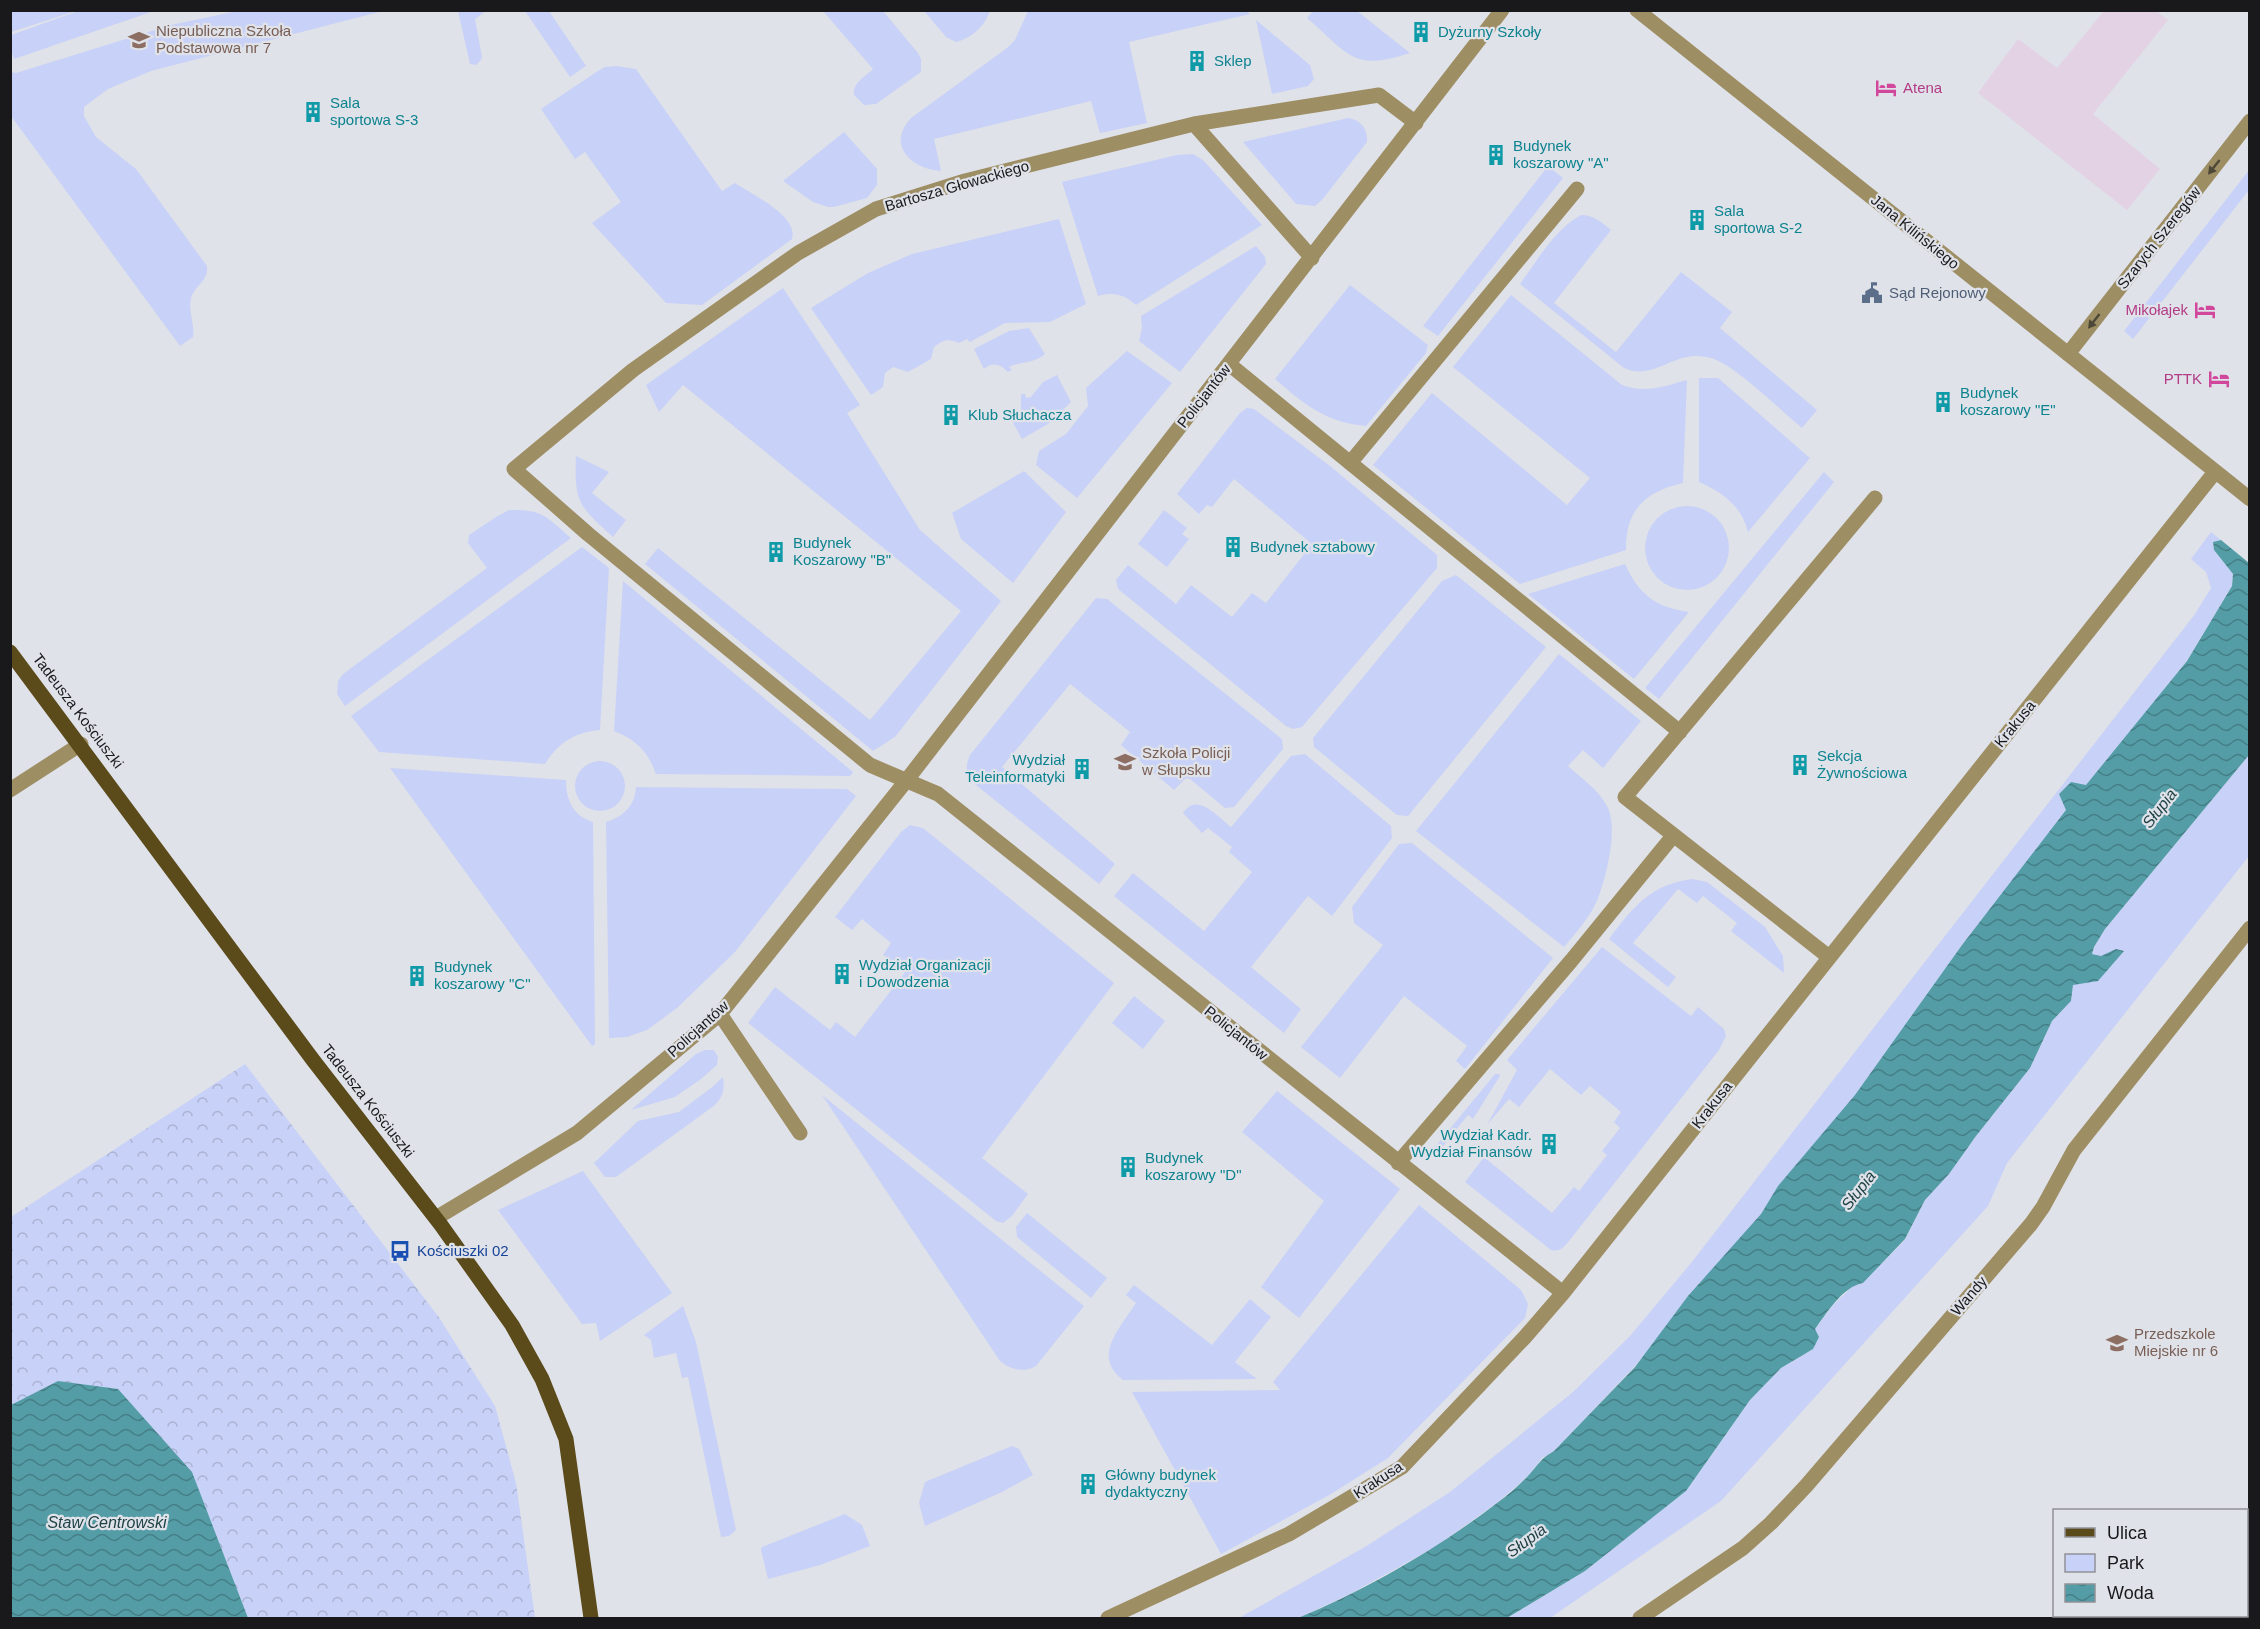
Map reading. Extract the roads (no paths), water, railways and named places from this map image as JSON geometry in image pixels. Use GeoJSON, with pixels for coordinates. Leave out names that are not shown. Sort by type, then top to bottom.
{"type":"FeatureCollection","features":[{"type":"Feature","properties":{"kind":"main road","name":"Tadeusza Kościuszki"},"geometry":{"type":"LineString","coordinates":[[10,652],[81,744],[313,1060],[436,1218],[512,1325],[542,1379],[566,1440],[591,1618]]}},
{"type":"Feature","properties":{"kind":"street","name":"Policjantów"},"geometry":{"type":"LineString","coordinates":[[436,1218],[577,1133],[720,1014],[906,782],[1502,10]]}},
{"type":"Feature","properties":{"kind":"street","name":"Jana Kilińskiego"},"geometry":{"type":"LineString","coordinates":[[1637,10],[2247,497]]}},
{"type":"Feature","properties":{"kind":"street","name":"Bartosza Głowackiego"},"geometry":{"type":"LineString","coordinates":[[906,782],[870,765],[574,523],[514,469],[633,370],[798,253],[876,209],[965,181],[1194,124],[1379,94],[1416,123]]}},
{"type":"Feature","properties":{"kind":"street","name":"Szarych Szeregów"},"geometry":{"type":"LineString","coordinates":[[2068,354],[2250,121]]}},
{"type":"Feature","properties":{"kind":"street"},"geometry":{"type":"LineString","coordinates":[[1194,124],[1312,258]]}},
{"type":"Feature","properties":{"kind":"street"},"geometry":{"type":"LineString","coordinates":[[1350,463],[1577,189]]}},
{"type":"Feature","properties":{"kind":"street"},"geometry":{"type":"LineString","coordinates":[[1229,364],[1680,732]]}},
{"type":"Feature","properties":{"kind":"street","name":"Krakusa"},"geometry":{"type":"LineString","coordinates":[[1108,1618],[1289,1534],[1402,1467],[1525,1337],[1563,1293],[2215,472]]}},
{"type":"Feature","properties":{"kind":"street"},"geometry":{"type":"LineString","coordinates":[[1829,957],[1625,797],[1875,498]]}},
{"type":"Feature","properties":{"kind":"street"},"geometry":{"type":"LineString","coordinates":[[10,790],[81,744]]}},
{"type":"Feature","properties":{"kind":"street","name":"Policjantów"},"geometry":{"type":"LineString","coordinates":[[906,782],[939,794],[1563,1293]]}},
{"type":"Feature","properties":{"kind":"street"},"geometry":{"type":"LineString","coordinates":[[1398,1163],[1571,961],[1673,836]]}},
{"type":"Feature","properties":{"kind":"street","name":"Wandy"},"geometry":{"type":"LineString","coordinates":[[1640,1618],[1743,1548],[1764,1530],[1806,1486],[2031,1224],[2043,1207],[2074,1150],[2250,928]]}},
{"type":"Feature","properties":{"kind":"street"},"geometry":{"type":"LineString","coordinates":[[720,1014],[800,1133]]}},
{"type":"Feature","properties":{"kind":"water","name":"Słupia"},"geometry":{"type":"Polygon","coordinates":[[[2221,540],[2249,563],[2249,755],[2105,929],[2092,954],[2101,956],[2116,949],[2124,951],[2098,981],[2073,985],[2071,1001],[2052,1021],[2030,1068],[1949,1174],[1925,1200],[1905,1239],[1863,1283],[1848,1290],[1830,1308],[1815,1329],[1819,1337],[1813,1349],[1781,1368],[1750,1400],[1686,1491],[1585,1571],[1507,1618],[1298,1618],[1401,1567],[1497,1503],[1554,1451],[1635,1367],[1688,1296],[1761,1214],[1778,1186],[1855,1095],[1962,945],[2066,810],[2059,794],[2071,782],[2086,785],[2187,661],[2232,586],[2233,574],[2214,550],[2213,542],[2221,540]]]}},
{"type":"Feature","properties":{"kind":"water","name":"Staw Centrowski"},"geometry":{"type":"Polygon","coordinates":[[[58,1381],[118,1389],[192,1472],[248,1618],[11,1618],[11,1405],[58,1381]]]}},
{"type":"Feature","properties":{"kind":"place","name":"Dyżurny Szkoły"},"geometry":{"type":"Point","coordinates":[1421,32]}},
{"type":"Feature","properties":{"kind":"place","name":"Niepubliczna Szkoła Podstawowa nr 7"},"geometry":{"type":"Point","coordinates":[139,40]}},
{"type":"Feature","properties":{"kind":"place","name":"Sklep"},"geometry":{"type":"Point","coordinates":[1197,61]}},
{"type":"Feature","properties":{"kind":"place","name":"Atena"},"geometry":{"type":"Point","coordinates":[1886,88]}},
{"type":"Feature","properties":{"kind":"place","name":"Sala sportowa S-3"},"geometry":{"type":"Point","coordinates":[313,112]}},
{"type":"Feature","properties":{"kind":"place","name":"Budynek koszarowy \"A\""},"geometry":{"type":"Point","coordinates":[1496,155]}},
{"type":"Feature","properties":{"kind":"place","name":"Sala sportowa S-2"},"geometry":{"type":"Point","coordinates":[1697,220]}},
{"type":"Feature","properties":{"kind":"place","name":"Sąd Rejonowy"},"geometry":{"type":"Point","coordinates":[1872,293]}},
{"type":"Feature","properties":{"kind":"place","name":"Mikołajek"},"geometry":{"type":"Point","coordinates":[2205,310]}},
{"type":"Feature","properties":{"kind":"place","name":"PTTK"},"geometry":{"type":"Point","coordinates":[2219,379]}},
{"type":"Feature","properties":{"kind":"place","name":"Budynek koszarowy \"E\""},"geometry":{"type":"Point","coordinates":[1943,402]}},
{"type":"Feature","properties":{"kind":"place","name":"Klub Słuchacza"},"geometry":{"type":"Point","coordinates":[951,415]}},
{"type":"Feature","properties":{"kind":"place","name":"Budynek sztabowy"},"geometry":{"type":"Point","coordinates":[1233,547]}},
{"type":"Feature","properties":{"kind":"place","name":"Budynek Koszarowy \"B\""},"geometry":{"type":"Point","coordinates":[776,552]}},
{"type":"Feature","properties":{"kind":"place","name":"Szkoła Policji w Słupsku"},"geometry":{"type":"Point","coordinates":[1125,762]}},
{"type":"Feature","properties":{"kind":"place","name":"Sekcja Żywnościowa"},"geometry":{"type":"Point","coordinates":[1800,765]}},
{"type":"Feature","properties":{"kind":"place","name":"Wydział Teleinformatyki"},"geometry":{"type":"Point","coordinates":[1082,769]}},
{"type":"Feature","properties":{"kind":"place","name":"Wydział Organizacji i Dowodzenia"},"geometry":{"type":"Point","coordinates":[842,974]}},
{"type":"Feature","properties":{"kind":"place","name":"Budynek koszarowy \"C\""},"geometry":{"type":"Point","coordinates":[417,976]}},
{"type":"Feature","properties":{"kind":"place","name":"Wydział Kadr. Wydział Finansów"},"geometry":{"type":"Point","coordinates":[1549,1144]}},
{"type":"Feature","properties":{"kind":"place","name":"Budynek koszarowy \"D\""},"geometry":{"type":"Point","coordinates":[1128,1167]}},
{"type":"Feature","properties":{"kind":"place","name":"Kościuszki 02"},"geometry":{"type":"Point","coordinates":[400,1251]}},
{"type":"Feature","properties":{"kind":"place","name":"Przedszkole Miejskie nr 6"},"geometry":{"type":"Point","coordinates":[2117,1343]}},
{"type":"Feature","properties":{"kind":"place","name":"Główny budynek dydaktyczny"},"geometry":{"type":"Point","coordinates":[1088,1484]}}]}
